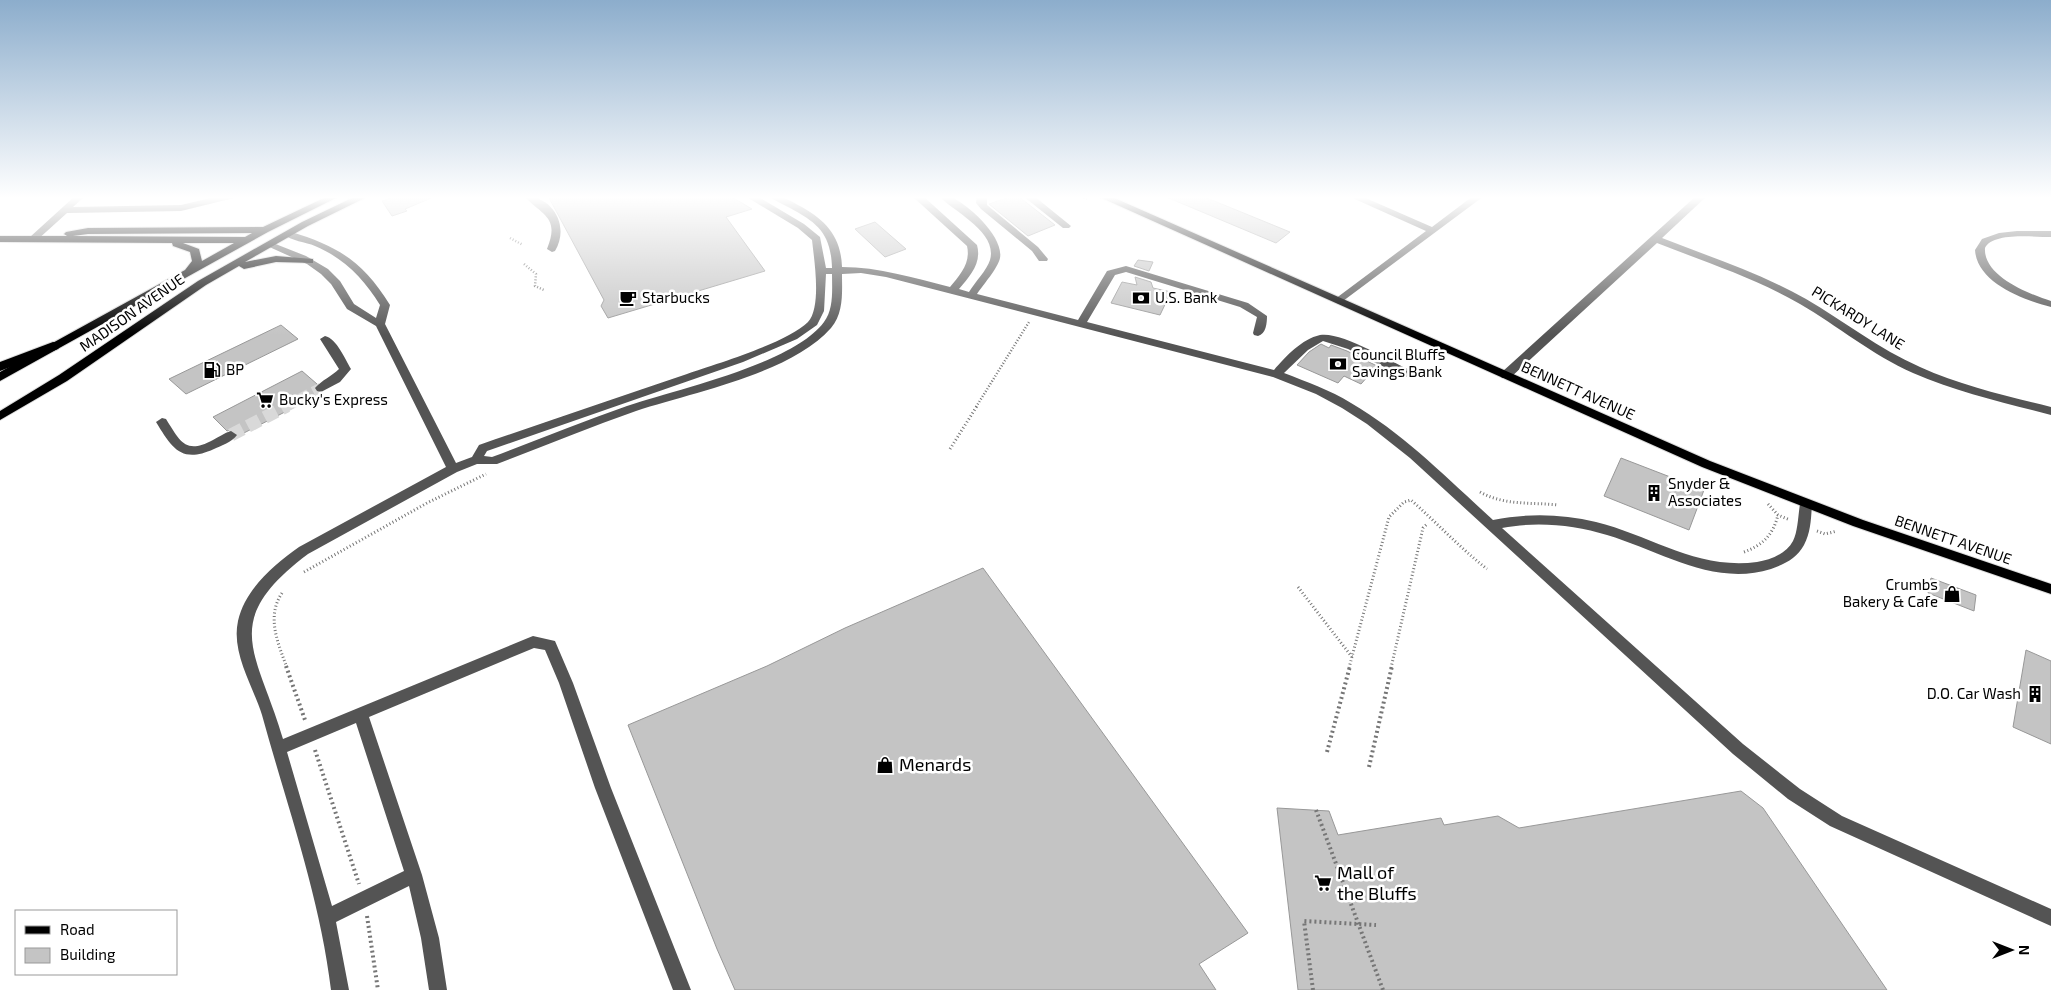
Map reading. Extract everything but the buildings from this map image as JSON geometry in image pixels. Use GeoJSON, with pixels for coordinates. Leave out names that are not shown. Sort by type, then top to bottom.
{"type":"FeatureCollection","features":[{"type":"Feature","properties":{"kind":"highway"},"geometry":{"type":"LineString","coordinates":[[0,367],[53,346]]}},
{"type":"Feature","properties":{"kind":"main road"},"geometry":{"type":"LineString","coordinates":[[158,242],[180,245],[195,250],[197,261],[183,276]]}},
{"type":"Feature","properties":{"kind":"main road","name":"MADISON AVENUE"},"geometry":{"type":"LineString","coordinates":[[0,377],[242,242]]}},
{"type":"Feature","properties":{"kind":"main road"},"geometry":{"type":"LineString","coordinates":[[257,242],[270,245]]}},
{"type":"Feature","properties":{"kind":"main road","name":"MADISON AVENUE"},"geometry":{"type":"LineString","coordinates":[[0,416],[63,378],[202,283],[275,242]]}},
{"type":"Feature","properties":{"kind":"main road","name":"BENNETT AVENUE"},"geometry":{"type":"LineString","coordinates":[[1206,242],[1706,464],[1806,504],[2051,589]]}},
{"type":"Feature","properties":{"kind":"main road"},"geometry":{"type":"LineString","coordinates":[[202,283],[270,258],[289,257],[309,261]]}},
{"type":"Feature","properties":{"kind":"street"},"geometry":{"type":"LineString","coordinates":[[315,242],[344,257],[362,272],[372,284],[385,305],[380,324]]}},
{"type":"Feature","properties":{"kind":"street"},"geometry":{"type":"LineString","coordinates":[[552,249],[555,242]]}},
{"type":"Feature","properties":{"kind":"street"},"geometry":{"type":"LineString","coordinates":[[476,460],[483,448],[739,360],[793,337],[813,323],[819,311],[821,271],[818,242]]}},
{"type":"Feature","properties":{"kind":"street"},"geometry":{"type":"LineString","coordinates":[[340,990],[328,917],[279,748],[243,634],[250,607],[281,569],[314,543],[453,469],[476,460],[492,461],[635,407],[785,357],[813,339],[827,326],[836,311],[837,270],[833,242]]}},
{"type":"Feature","properties":{"kind":"street"},"geometry":{"type":"LineString","coordinates":[[952,291],[973,263],[974,251],[969,242]]}},
{"type":"Feature","properties":{"kind":"street"},"geometry":{"type":"LineString","coordinates":[[971,296],[995,260],[994,242]]}},
{"type":"Feature","properties":{"kind":"street"},"geometry":{"type":"LineString","coordinates":[[1027,242],[1043,259]]}},
{"type":"Feature","properties":{"kind":"street"},"geometry":{"type":"LineString","coordinates":[[1339,301],[1418,242]]}},
{"type":"Feature","properties":{"kind":"street"},"geometry":{"type":"LineString","coordinates":[[1506,375],[1649,242]]}},
{"type":"Feature","properties":{"kind":"street","name":"PICKARDY LANE"},"geometry":{"type":"LineString","coordinates":[[1664,242],[1786,292],[1808,304],[1872,348],[1919,371],[1961,386],[2051,411]]}},
{"type":"Feature","properties":{"kind":"street"},"geometry":{"type":"LineString","coordinates":[[1984,242],[1981,245],[1979,252],[1989,271],[2000,281],[2022,293],[2051,304]]}},
{"type":"Feature","properties":{"kind":"street"},"geometry":{"type":"LineString","coordinates":[[270,245],[309,261],[332,277],[347,303],[356,311],[380,324],[453,469]]}},
{"type":"Feature","properties":{"kind":"street"},"geometry":{"type":"LineString","coordinates":[[1081,323],[1112,273],[1126,269],[1214,294],[1258,312],[1263,320],[1258,333]]}},
{"type":"Feature","properties":{"kind":"street"},"geometry":{"type":"LineString","coordinates":[[821,271],[861,270],[886,274],[1277,374],[1320,391],[1364,416],[1414,456],[1738,749],[1810,806],[1836,820],[2051,918]]}},
{"type":"Feature","properties":{"kind":"street"},"geometry":{"type":"LineString","coordinates":[[1277,374],[1296,355],[1313,342],[1324,338],[1347,345],[1406,373]]}},
{"type":"Feature","properties":{"kind":"street"},"geometry":{"type":"LineString","coordinates":[[321,388],[342,375],[344,369],[325,339]]}},
{"type":"Feature","properties":{"kind":"street"},"geometry":{"type":"LineString","coordinates":[[162,422],[176,444],[184,450],[200,450],[231,435]]}},
{"type":"Feature","properties":{"kind":"street"},"geometry":{"type":"LineString","coordinates":[[1490,525],[1525,519],[1577,523],[1612,531],[1679,559],[1708,568],[1748,569],[1780,560],[1795,549],[1800,535],[1806,504]]}},
{"type":"Feature","properties":{"kind":"street"},"geometry":{"type":"LineString","coordinates":[[279,748],[533,642],[550,645],[566,683],[603,788],[682,990]]}},
{"type":"Feature","properties":{"kind":"street"},"geometry":{"type":"LineString","coordinates":[[360,713],[414,875],[430,938],[438,990]]}},
{"type":"Feature","properties":{"kind":"street"},"geometry":{"type":"LineString","coordinates":[[328,917],[414,875]]}},
{"type":"Feature","properties":{"kind":"path"},"geometry":{"type":"LineString","coordinates":[[518,242],[523,245]]}},
{"type":"Feature","properties":{"kind":"path"},"geometry":{"type":"LineString","coordinates":[[524,264],[536,274],[535,286],[544,290]]}},
{"type":"Feature","properties":{"kind":"path"},"geometry":{"type":"LineString","coordinates":[[950,449],[1036,312]]}},
{"type":"Feature","properties":{"kind":"path"},"geometry":{"type":"LineString","coordinates":[[297,577],[428,503],[481,476]]}},
{"type":"Feature","properties":{"kind":"path"},"geometry":{"type":"LineString","coordinates":[[1327,752],[1389,517],[1404,502],[1410,500],[1433,520],[1460,548],[1487,569]]}},
{"type":"Feature","properties":{"kind":"path"},"geometry":{"type":"LineString","coordinates":[[1369,766],[1423,528],[1427,524]]}},
{"type":"Feature","properties":{"kind":"path"},"geometry":{"type":"LineString","coordinates":[[1298,587],[1352,657]]}},
{"type":"Feature","properties":{"kind":"path"},"geometry":{"type":"LineString","coordinates":[[285,588],[276,602],[273,618],[278,639],[364,899],[378,990]]}},
{"type":"Feature","properties":{"kind":"path"},"geometry":{"type":"LineString","coordinates":[[1316,810],[1383,990]]}},
{"type":"Feature","properties":{"kind":"path"},"geometry":{"type":"LineString","coordinates":[[1313,990],[1304,921],[1376,925]]}},
{"type":"Feature","properties":{"kind":"tunnel"},"geometry":{"type":"LineString","coordinates":[[285,407],[321,388]]}},
{"type":"Feature","properties":{"kind":"tunnel"},"geometry":{"type":"LineString","coordinates":[[231,435],[287,406]]}},
{"type":"Feature","properties":{"kind":"place","name":"Starbucks"},"geometry":{"type":"Point","coordinates":[628,298]}},
{"type":"Feature","properties":{"kind":"place","name":"U.S. Bank"},"geometry":{"type":"Point","coordinates":[1141,298]}},
{"type":"Feature","properties":{"kind":"place","name":"Council Bluffs Savings Bank"},"geometry":{"type":"Point","coordinates":[1338,364]}},
{"type":"Feature","properties":{"kind":"place","name":"BP"},"geometry":{"type":"Point","coordinates":[212,370]}},
{"type":"Feature","properties":{"kind":"place","name":"Bucky's Express"},"geometry":{"type":"Point","coordinates":[265,400]}},
{"type":"Feature","properties":{"kind":"place","name":"Snyder & Associates"},"geometry":{"type":"Point","coordinates":[1654,493]}},
{"type":"Feature","properties":{"kind":"place","name":"Crumbs Bakery & Cafe"},"geometry":{"type":"Point","coordinates":[1952,594]}},
{"type":"Feature","properties":{"kind":"place","name":"D.O. Car Wash"},"geometry":{"type":"Point","coordinates":[2035,694]}},
{"type":"Feature","properties":{"kind":"place","name":"Menards"},"geometry":{"type":"Point","coordinates":[885,765]}},
{"type":"Feature","properties":{"kind":"place","name":"Mall of the Bluffs"},"geometry":{"type":"Point","coordinates":[1323,883]}}]}
